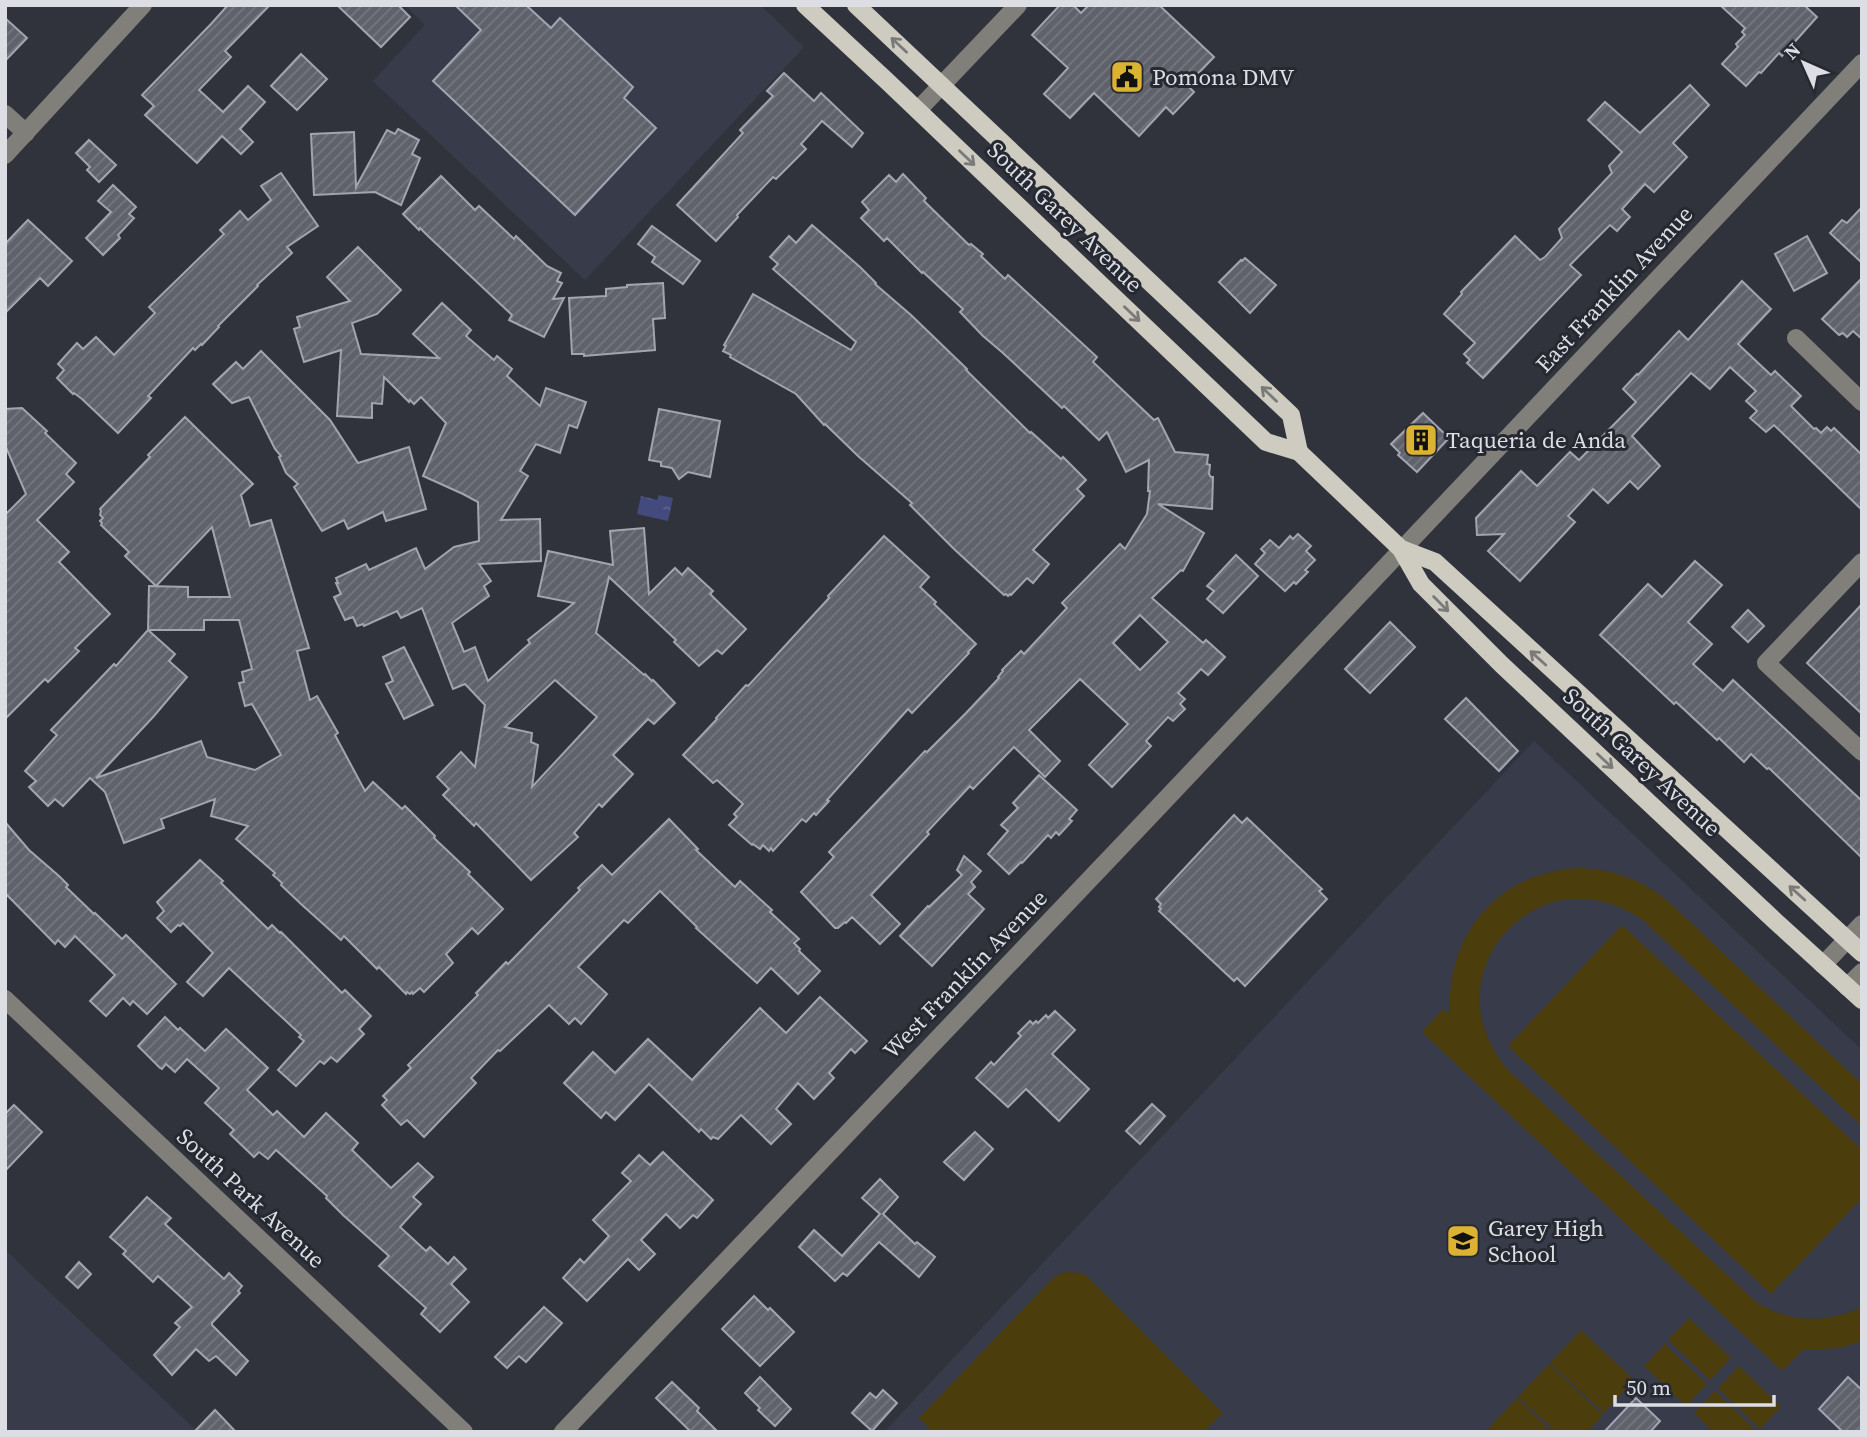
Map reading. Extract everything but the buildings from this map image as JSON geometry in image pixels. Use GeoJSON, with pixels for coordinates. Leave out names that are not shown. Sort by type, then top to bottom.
{"type":"FeatureCollection","features":[{"type":"Feature","properties":{"kind":"main road","name":"South Garey Avenue"},"geometry":{"type":"LineString","coordinates":[[805,5],[1266,442],[1298,452],[1401,549],[1421,584],[1502,665],[1862,1000]]}},
{"type":"Feature","properties":{"kind":"main road","name":"South Garey Avenue"},"geometry":{"type":"LineString","coordinates":[[856,5],[1291,415],[1298,452]]}},
{"type":"Feature","properties":{"kind":"main road","name":"South Garey Avenue"},"geometry":{"type":"LineString","coordinates":[[1401,549],[1435,562],[1862,953]]}},
{"type":"Feature","properties":{"kind":"street"},"geometry":{"type":"LineString","coordinates":[[5,155],[143,5]]}},
{"type":"Feature","properties":{"kind":"street"},"geometry":{"type":"LineString","coordinates":[[918,110],[1018,5]]}},
{"type":"Feature","properties":{"kind":"street","name":"East Franklin Avenue"},"geometry":{"type":"LineString","coordinates":[[1401,549],[1862,63]]}},
{"type":"Feature","properties":{"kind":"street"},"geometry":{"type":"LineString","coordinates":[[5,114],[26,133]]}},
{"type":"Feature","properties":{"kind":"street"},"geometry":{"type":"LineString","coordinates":[[1796,338],[1862,402]]}},
{"type":"Feature","properties":{"kind":"street","name":"West Franklin Avenue"},"geometry":{"type":"LineString","coordinates":[[563,1432],[1401,549]]}},
{"type":"Feature","properties":{"kind":"street"},"geometry":{"type":"LineString","coordinates":[[1862,562],[1766,663],[1862,752]]}},
{"type":"Feature","properties":{"kind":"street"},"geometry":{"type":"LineString","coordinates":[[1823,965],[1862,924]]}},
{"type":"Feature","properties":{"kind":"street"},"geometry":{"type":"LineString","coordinates":[[1847,987],[1862,972]]}},
{"type":"Feature","properties":{"kind":"street","name":"South Park Avenue"},"geometry":{"type":"LineString","coordinates":[[5,999],[464,1432]]}},
{"type":"Feature","properties":{"kind":"shaded area"},"geometry":{"type":"Polygon","coordinates":[[[405,5],[760,5],[804,47],[585,280],[373,81],[425,25],[405,5]]]}},
{"type":"Feature","properties":{"kind":"shaded area","name":"Garey High School"},"geometry":{"type":"Polygon","coordinates":[[[1534,741],[1862,1050],[1862,1432],[884,1432],[1534,741]]]}},
{"type":"Feature","properties":{"kind":"shaded area"},"geometry":{"type":"Polygon","coordinates":[[[1581,868],[1606,871],[1629,878],[1651,889],[1671,904],[1862,1084],[1862,1126],[1644,921],[1604,902],[1566,900],[1532,911],[1505,933],[1486,963],[1480,999],[1487,1036],[1511,1073],[1756,1302],[1782,1314],[1808,1319],[1849,1313],[1862,1307],[1862,1341],[1840,1348],[1803,1350],[1782,1371],[1422,1032],[1443,1009],[1450,1014],[1451,985],[1457,957],[1468,933],[1483,912],[1502,894],[1525,881],[1552,872],[1581,868]]]}},
{"type":"Feature","properties":{"kind":"shaded area"},"geometry":{"type":"Polygon","coordinates":[[[1622,925],[1862,1150],[1862,1198],[1771,1294],[1508,1046],[1622,925]]]}},
{"type":"Feature","properties":{"kind":"shaded area"},"geometry":{"type":"Polygon","coordinates":[[[5,1250],[198,1432],[5,1432],[5,1250]]]}},
{"type":"Feature","properties":{"kind":"shaded area"},"geometry":{"type":"Polygon","coordinates":[[[1065,1272],[1087,1276],[1223,1413],[1203,1432],[933,1432],[919,1418],[1054,1277],[1065,1272]]]}},
{"type":"Feature","properties":{"kind":"shaded area"},"geometry":{"type":"Polygon","coordinates":[[[1689,1318],[1731,1358],[1710,1380],[1668,1340],[1689,1318]]]}},
{"type":"Feature","properties":{"kind":"shaded area"},"geometry":{"type":"Polygon","coordinates":[[[1581,1330],[1634,1380],[1604,1413],[1550,1363],[1581,1330]]]}},
{"type":"Feature","properties":{"kind":"shaded area"},"geometry":{"type":"Polygon","coordinates":[[[1665,1344],[1707,1384],[1686,1406],[1644,1366],[1665,1344]]]}},
{"type":"Feature","properties":{"kind":"shaded area"},"geometry":{"type":"Polygon","coordinates":[[[1549,1364],[1603,1415],[1587,1432],[1556,1432],[1518,1397],[1549,1364]]]}},
{"type":"Feature","properties":{"kind":"shaded area"},"geometry":{"type":"Polygon","coordinates":[[[1739,1366],[1781,1407],[1760,1429],[1718,1388],[1739,1366]]]}},
{"type":"Feature","properties":{"kind":"shaded area"},"geometry":{"type":"Polygon","coordinates":[[[1715,1391],[1757,1432],[1713,1432],[1694,1413],[1715,1391]]]}},
{"type":"Feature","properties":{"kind":"shaded area"},"geometry":{"type":"Polygon","coordinates":[[[1517,1398],[1552,1432],[1486,1431],[1517,1398]]]}},
{"type":"Feature","properties":{"kind":"water"},"geometry":{"type":"Polygon","coordinates":[[[659,495],[673,498],[668,521],[637,514],[641,496],[657,500],[659,495]]]}},
{"type":"Feature","properties":{"kind":"place","name":"Pomona DMV"},"geometry":{"type":"Point","coordinates":[1127,77]}},
{"type":"Feature","properties":{"kind":"place","name":"Taqueria de Anda"},"geometry":{"type":"Point","coordinates":[1421,440]}},
{"type":"Feature","properties":{"kind":"place","name":"Garey High School"},"geometry":{"type":"Point","coordinates":[1463,1241]}}]}
